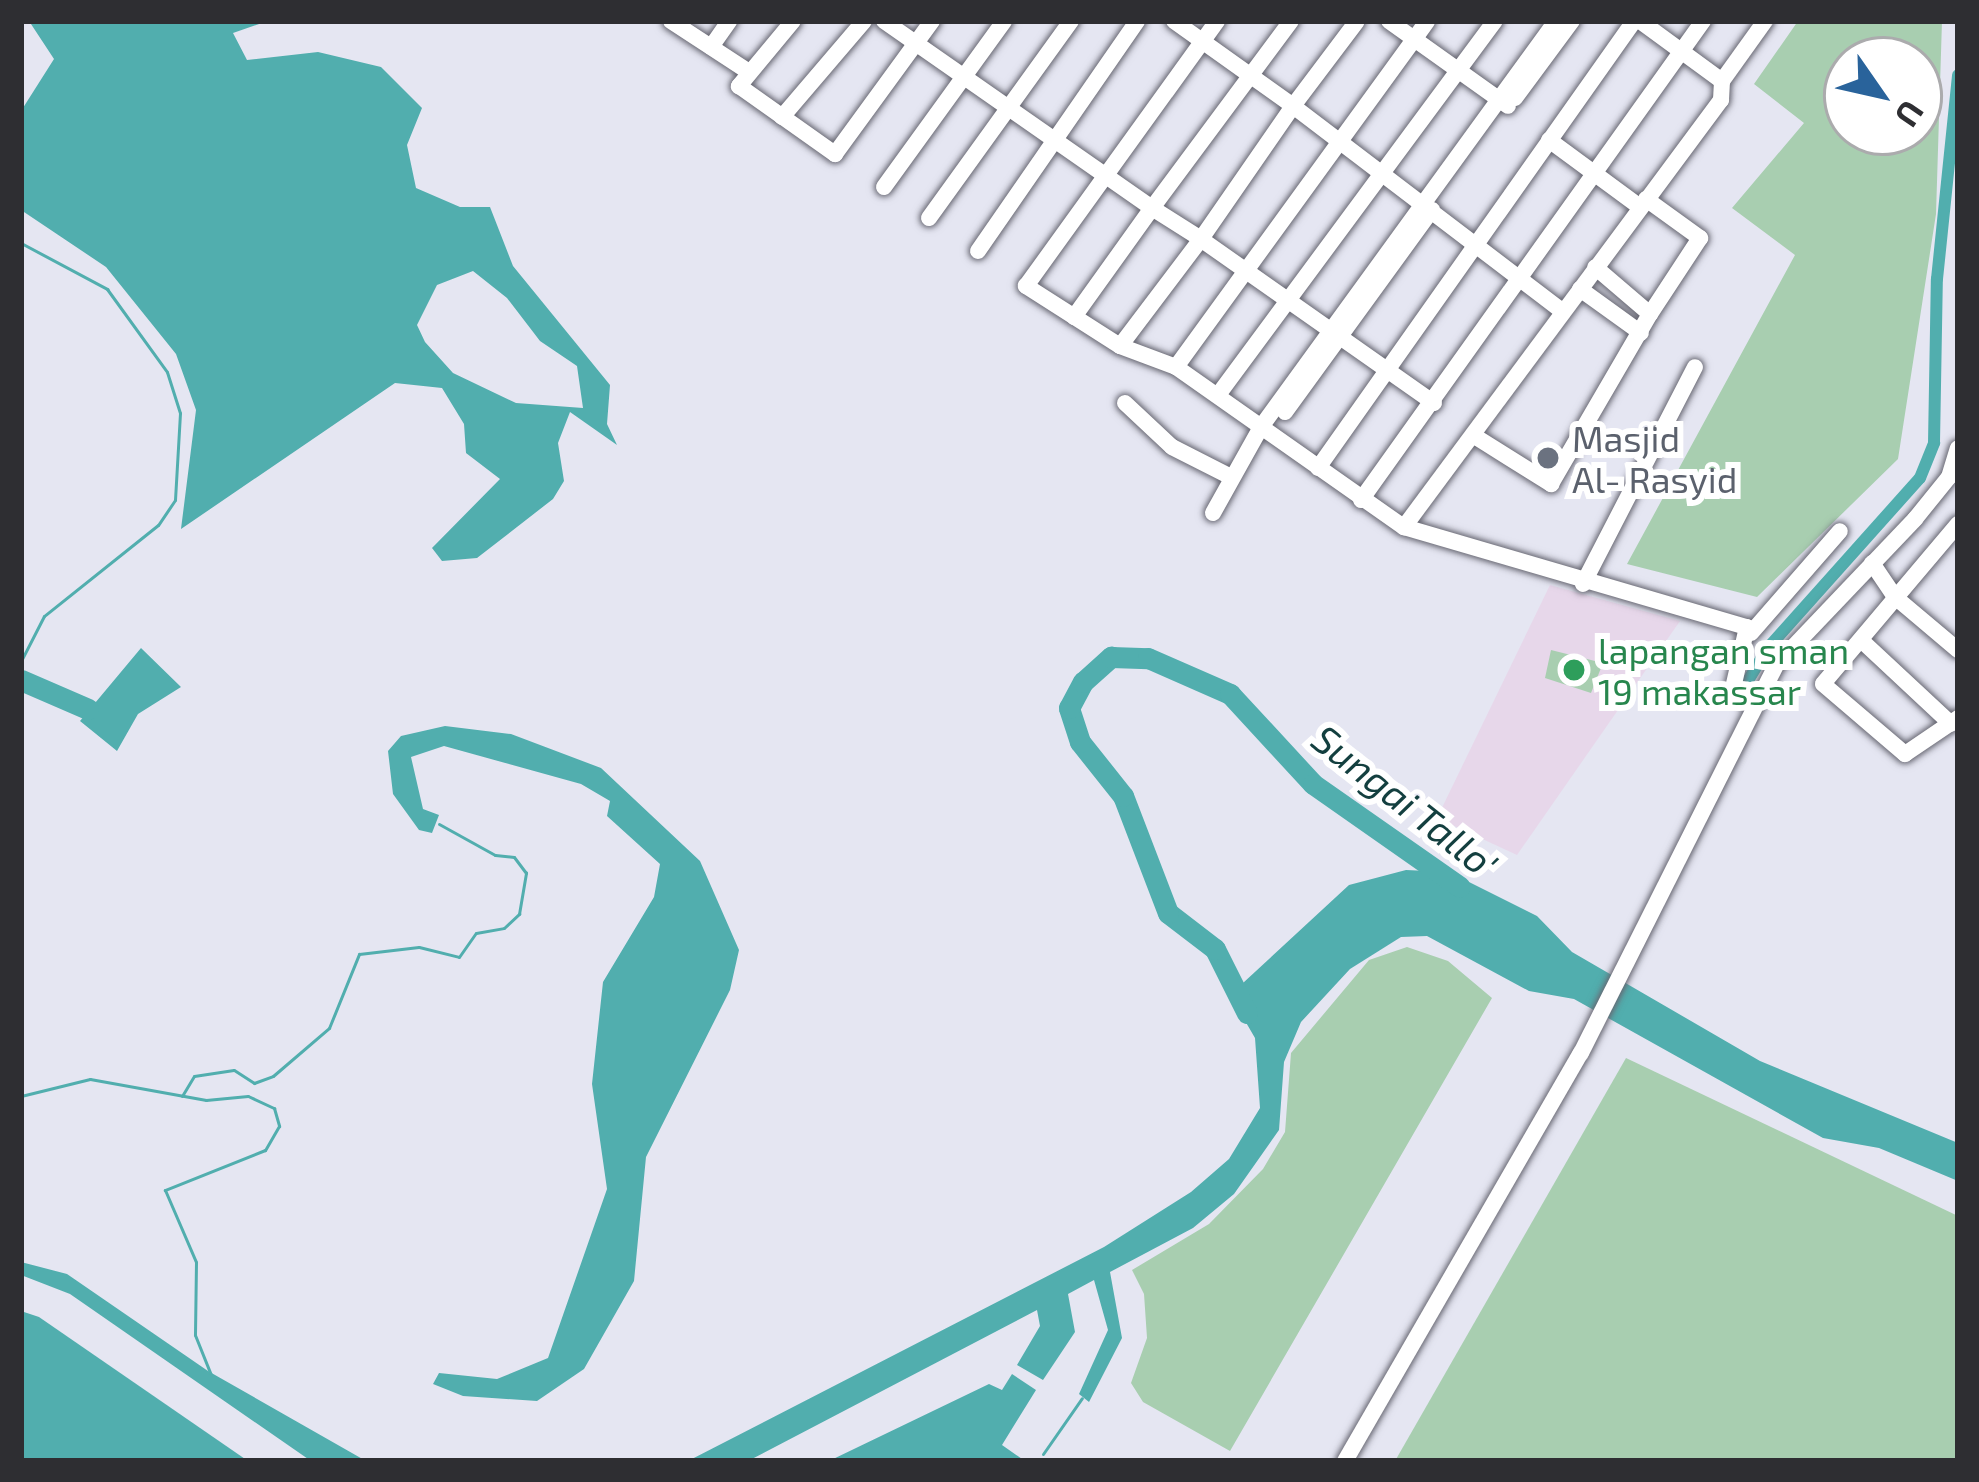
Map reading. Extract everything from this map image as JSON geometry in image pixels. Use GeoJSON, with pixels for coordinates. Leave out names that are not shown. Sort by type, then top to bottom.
{"type":"FeatureCollection","features":[{"type":"Feature","properties":{"kind":"street"},"geometry":{"type":"LineString","coordinates":[[670,21],[746,70]]}},
{"type":"Feature","properties":{"kind":"street"},"geometry":{"type":"LineString","coordinates":[[711,47],[730,21]]}},
{"type":"Feature","properties":{"kind":"street"},"geometry":{"type":"LineString","coordinates":[[793,21],[746,70],[739,86],[835,154],[932,21]]}},
{"type":"Feature","properties":{"kind":"street"},"geometry":{"type":"LineString","coordinates":[[782,117],[864,21]]}},
{"type":"Feature","properties":{"kind":"street"},"geometry":{"type":"LineString","coordinates":[[884,21],[1434,403]]}},
{"type":"Feature","properties":{"kind":"street"},"geometry":{"type":"LineString","coordinates":[[884,187],[1004,21]]}},
{"type":"Feature","properties":{"kind":"street"},"geometry":{"type":"LineString","coordinates":[[929,218],[1071,21]]}},
{"type":"Feature","properties":{"kind":"street"},"geometry":{"type":"LineString","coordinates":[[978,251],[1137,21]]}},
{"type":"Feature","properties":{"kind":"street"},"geometry":{"type":"LineString","coordinates":[[1174,21],[1562,311]]}},
{"type":"Feature","properties":{"kind":"street"},"geometry":{"type":"LineString","coordinates":[[1217,21],[1026,286],[1120,346],[1176,368],[1404,527],[1751,633]]}},
{"type":"Feature","properties":{"kind":"street"},"geometry":{"type":"LineString","coordinates":[[1074,316],[1292,21]]}},
{"type":"Feature","properties":{"kind":"street"},"geometry":{"type":"LineString","coordinates":[[1120,346],[1357,21]]}},
{"type":"Feature","properties":{"kind":"street"},"geometry":{"type":"LineString","coordinates":[[1389,21],[1504,103]]}},
{"type":"Feature","properties":{"kind":"street"},"geometry":{"type":"LineString","coordinates":[[1176,368],[1427,21]]}},
{"type":"Feature","properties":{"kind":"street"},"geometry":{"type":"LineString","coordinates":[[1218,395],[1495,21]]}},
{"type":"Feature","properties":{"kind":"street"},"geometry":{"type":"LineString","coordinates":[[1504,103],[1556,21]]}},
{"type":"Feature","properties":{"kind":"street"},"geometry":{"type":"LineString","coordinates":[[1213,513],[1231,477],[1265,430],[1504,103],[1572,21]]}},
{"type":"Feature","properties":{"kind":"street"},"geometry":{"type":"LineString","coordinates":[[1318,468],[1637,21],[1722,81]]}},
{"type":"Feature","properties":{"kind":"street"},"geometry":{"type":"LineString","coordinates":[[1361,500],[1434,403],[1592,170],[1703,21]]}},
{"type":"Feature","properties":{"kind":"street"},"geometry":{"type":"LineString","coordinates":[[1404,527],[1476,437],[1562,311],[1721,100],[1722,81],[1765,21]]}},
{"type":"Feature","properties":{"kind":"street"},"geometry":{"type":"LineString","coordinates":[[1476,437],[1549,486],[1700,238],[1549,140]]}},
{"type":"Feature","properties":{"kind":"street"},"geometry":{"type":"LineString","coordinates":[[1595,267],[1651,314]]}},
{"type":"Feature","properties":{"kind":"street"},"geometry":{"type":"LineString","coordinates":[[1580,289],[1641,333]]}},
{"type":"Feature","properties":{"kind":"street"},"geometry":{"type":"LineString","coordinates":[[1583,584],[1695,367]]}},
{"type":"Feature","properties":{"kind":"street"},"geometry":{"type":"LineString","coordinates":[[1125,404],[1172,447],[1231,477]]}},
{"type":"Feature","properties":{"kind":"street"},"geometry":{"type":"LineString","coordinates":[[1346,1461],[1581,1053],[1753,705],[1793,644],[1954,478],[1958,448]]}},
{"type":"Feature","properties":{"kind":"street"},"geometry":{"type":"LineString","coordinates":[[1861,640],[1954,721],[1904,754],[1825,687],[1861,640],[1899,592],[1958,524]]}},
{"type":"Feature","properties":{"kind":"street"},"geometry":{"type":"LineString","coordinates":[[1753,705],[1733,688],[1751,633],[1840,531]]}},
{"type":"Feature","properties":{"kind":"street"},"geometry":{"type":"LineString","coordinates":[[1940,546],[1958,560]]}},
{"type":"Feature","properties":{"kind":"street"},"geometry":{"type":"LineString","coordinates":[[1877,558],[1899,592],[1958,650]]}},
{"type":"Feature","properties":{"kind":"street"},"geometry":{"type":"LineString","coordinates":[[1899,592],[1958,635]]}},
{"type":"Feature","properties":{"kind":"shaded area"},"geometry":{"type":"Polygon","coordinates":[[[29,21],[268,21],[233,33],[247,60],[318,52],[381,67],[422,108],[407,145],[416,188],[460,207],[490,207],[513,266],[610,385],[607,424],[617,445],[570,412],[558,443],[564,481],[553,499],[477,558],[442,561],[432,548],[500,479],[466,453],[464,424],[442,388],[395,383],[181,529],[196,410],[176,354],[106,267],[21,210],[21,111],[54,59],[29,21]],[[473,271],[437,285],[417,325],[425,342],[453,373],[516,403],[583,408],[577,366],[540,341],[507,298],[473,271]]]}},
{"type":"Feature","properties":{"kind":"shaded area"},"geometry":{"type":"Polygon","coordinates":[[[1798,21],[1942,21],[1942,36],[1823,36],[1823,156],[1938,156],[1936,214],[1898,459],[1757,597],[1627,564],[1795,255],[1732,208],[1804,123],[1754,84],[1798,21]]]}},
{"type":"Feature","properties":{"kind":"shaded area"},"geometry":{"type":"Polygon","coordinates":[[[1550,585],[1680,621],[1517,855],[1437,818],[1550,585]]]}},
{"type":"Feature","properties":{"kind":"shaded area"},"geometry":{"type":"Polygon","coordinates":[[[141,648],[181,687],[138,714],[117,751],[80,721],[141,648]]]}},
{"type":"Feature","properties":{"kind":"shaded area","name":"lapangan sman 19 makassar"},"geometry":{"type":"Polygon","coordinates":[[[1551,650],[1603,663],[1591,693],[1545,678],[1551,650]]]}},
{"type":"Feature","properties":{"kind":"shaded area"},"geometry":{"type":"Polygon","coordinates":[[[445,726],[511,734],[601,768],[700,861],[739,950],[730,990],[646,1157],[634,1281],[584,1369],[537,1401],[463,1396],[433,1384],[439,1373],[497,1379],[548,1358],[607,1189],[592,1084],[603,982],[654,897],[660,864],[607,816],[610,801],[581,784],[444,746],[411,757],[423,809],[439,815],[432,833],[419,830],[393,794],[388,751],[401,736],[445,726]]]}},
{"type":"Feature","properties":{"kind":"shaded area"},"geometry":{"type":"Polygon","coordinates":[[[1406,870],[1449,872],[1537,916],[1572,952],[1760,1061],[1958,1143],[1958,1181],[1879,1148],[1823,1138],[1574,999],[1529,991],[1427,936],[1401,937],[1350,969],[1301,1022],[1284,1062],[1279,1130],[1234,1194],[1193,1228],[1110,1272],[1122,1338],[1089,1402],[1079,1394],[1108,1330],[1094,1280],[1068,1294],[1075,1332],[1043,1380],[1017,1365],[1040,1326],[1037,1310],[748,1461],[688,1461],[1104,1247],[1191,1192],[1229,1159],[1260,1108],[1255,1038],[1230,995],[1349,885],[1406,870]]]}},
{"type":"Feature","properties":{"kind":"shaded area"},"geometry":{"type":"Polygon","coordinates":[[[1407,947],[1448,961],[1492,998],[1230,1451],[1143,1402],[1131,1383],[1147,1338],[1144,1294],[1132,1270],[1209,1224],[1263,1169],[1285,1132],[1291,1053],[1369,960],[1407,947]]]}},
{"type":"Feature","properties":{"kind":"shaded area"},"geometry":{"type":"Polygon","coordinates":[[[1626,1058],[1958,1216],[1958,1461],[1395,1461],[1626,1058]]]}},
{"type":"Feature","properties":{"kind":"shaded area"},"geometry":{"type":"Polygon","coordinates":[[[21,1262],[67,1274],[208,1371],[366,1461],[311,1461],[70,1294],[21,1275],[21,1262]]]}},
{"type":"Feature","properties":{"kind":"shaded area"},"geometry":{"type":"Polygon","coordinates":[[[21,1311],[39,1317],[248,1461],[21,1461],[21,1311]]]}},
{"type":"Feature","properties":{"kind":"shaded area"},"geometry":{"type":"Polygon","coordinates":[[[1012,1374],[1036,1390],[1002,1445],[1025,1461],[829,1461],[989,1384],[1002,1390],[1012,1374]]]}},
{"type":"Feature","properties":{"kind":"waterway"},"geometry":{"type":"LineString","coordinates":[[1746,684],[1767,649],[1920,478],[1934,443],[1937,279],[1958,75]]}},
{"type":"Feature","properties":{"kind":"waterway"},"geometry":{"type":"LineString","coordinates":[[21,243],[107,289],[167,372],[180,413],[175,500],[158,525],[44,616],[21,661]]}},
{"type":"Feature","properties":{"kind":"waterway","name":"Sungai Tallo'"},"geometry":{"type":"LineString","coordinates":[[1247,1013],[1215,949],[1168,913],[1123,796],[1080,742],[1069,708],[1083,682],[1111,657],[1148,658],[1230,694],[1313,784],[1460,887]]}},
{"type":"Feature","properties":{"kind":"waterway"},"geometry":{"type":"LineString","coordinates":[[21,680],[88,709]]}},
{"type":"Feature","properties":{"kind":"waterway"},"geometry":{"type":"LineString","coordinates":[[182,1096],[194,1076],[234,1070],[254,1083],[273,1076],[329,1028],[359,954],[419,947],[459,957],[476,933],[504,928],[519,914],[526,873],[514,857],[495,855],[439,824]]}},
{"type":"Feature","properties":{"kind":"waterway"},"geometry":{"type":"LineString","coordinates":[[21,1096],[90,1079],[206,1100],[248,1096],[274,1108],[279,1126],[265,1150],[165,1190],[196,1262],[195,1335],[211,1375]]}},
{"type":"Feature","properties":{"kind":"waterway"},"geometry":{"type":"LineString","coordinates":[[1043,1454],[1082,1398]]}},
{"type":"Feature","properties":{"kind":"place","name":"Masjid Al- Rasyid"},"geometry":{"type":"Point","coordinates":[1548,458]}},
{"type":"Feature","properties":{"kind":"place","name":"lapangan sman 19 makassar"},"geometry":{"type":"Point","coordinates":[1574,670]}}]}
